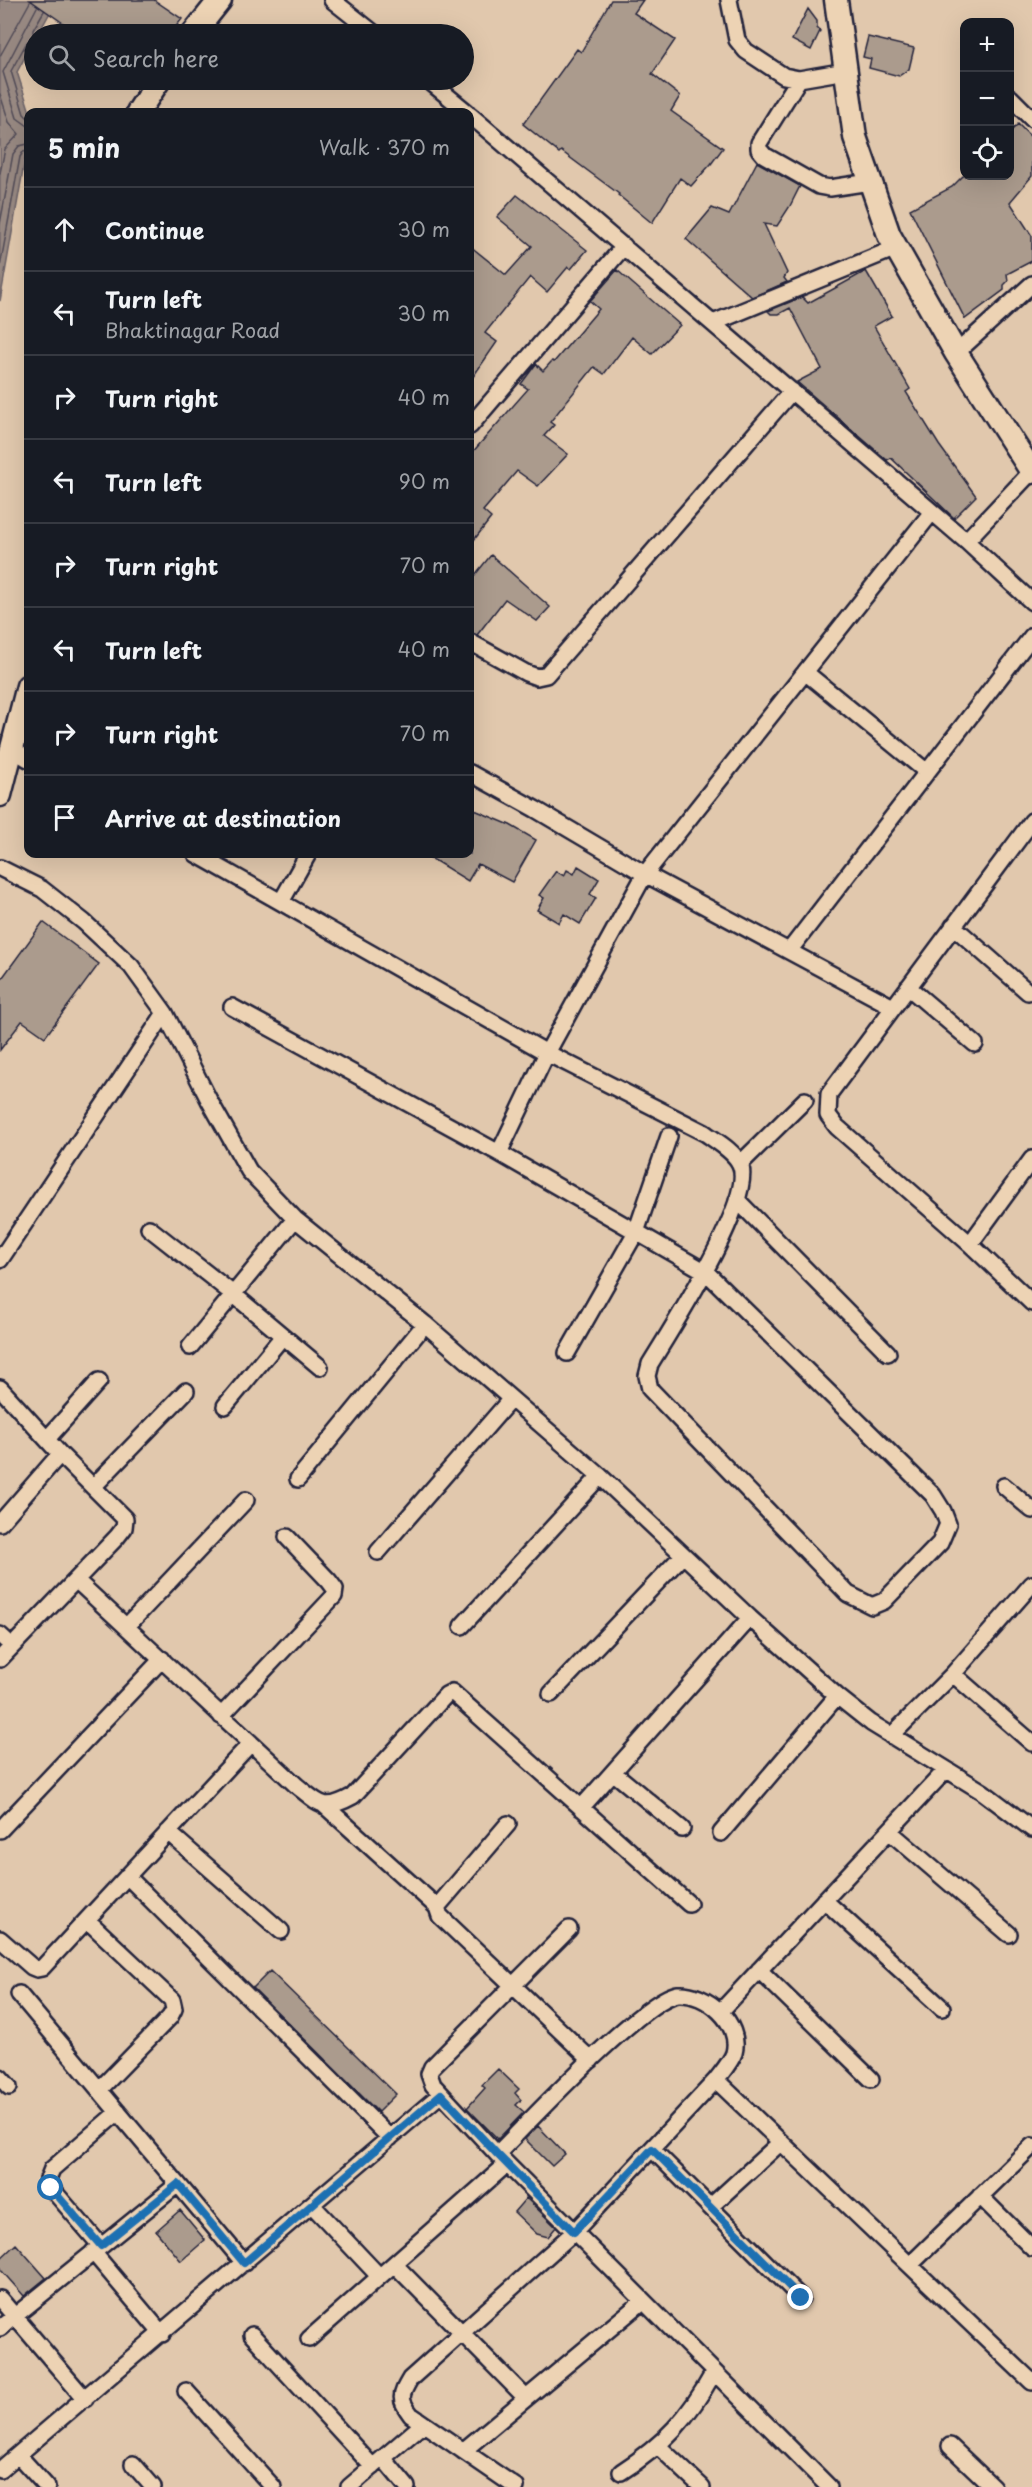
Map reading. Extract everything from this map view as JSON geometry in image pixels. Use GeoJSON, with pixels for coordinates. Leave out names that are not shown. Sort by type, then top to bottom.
{"type":"FeatureCollection","features":[{"type":"Feature","properties":{"kind":"main road"},"geometry":{"type":"LineString","coordinates":[[201,24],[220,0]]}},
{"type":"Feature","properties":{"kind":"main road"},"geometry":{"type":"LineString","coordinates":[[836,0],[855,137],[889,235],[956,354],[1032,472]]}},
{"type":"Feature","properties":{"kind":"main road"},"geometry":{"type":"LineString","coordinates":[[141,108],[152,90]]}},
{"type":"Feature","properties":{"kind":"main road"},"geometry":{"type":"LineString","coordinates":[[0,795],[20,754],[24,720]]}},
{"type":"Feature","properties":{"kind":"street"},"geometry":{"type":"LineString","coordinates":[[332,0],[362,24]]}},
{"type":"Feature","properties":{"kind":"street"},"geometry":{"type":"LineString","coordinates":[[729,0],[737,40],[746,51],[784,76],[798,80],[846,71]]}},
{"type":"Feature","properties":{"kind":"street"},"geometry":{"type":"LineString","coordinates":[[798,80],[759,143],[759,149],[764,155],[819,186],[830,188],[870,182]]}},
{"type":"Feature","properties":{"kind":"street"},"geometry":{"type":"LineString","coordinates":[[438,90],[457,108]]}},
{"type":"Feature","properties":{"kind":"street"},"geometry":{"type":"LineString","coordinates":[[1014,101],[1032,119]]}},
{"type":"Feature","properties":{"kind":"street"},"geometry":{"type":"LineString","coordinates":[[474,123],[624,246],[966,541],[1032,602]]}},
{"type":"Feature","properties":{"kind":"street"},"geometry":{"type":"LineString","coordinates":[[474,421],[624,246]]}},
{"type":"Feature","properties":{"kind":"street"},"geometry":{"type":"LineString","coordinates":[[713,323],[896,248]]}},
{"type":"Feature","properties":{"kind":"street"},"geometry":{"type":"LineString","coordinates":[[956,354],[1032,284]]}},
{"type":"Feature","properties":{"kind":"street"},"geometry":{"type":"LineString","coordinates":[[474,644],[526,673],[537,677],[546,675],[792,391]]}},
{"type":"Feature","properties":{"kind":"street"},"geometry":{"type":"LineString","coordinates":[[966,541],[1032,472]]}},
{"type":"Feature","properties":{"kind":"street"},"geometry":{"type":"LineString","coordinates":[[499,1153],[547,1053],[645,874],[932,512]]}},
{"type":"Feature","properties":{"kind":"street"},"geometry":{"type":"LineString","coordinates":[[789,951],[1032,636]]}},
{"type":"Feature","properties":{"kind":"street"},"geometry":{"type":"LineString","coordinates":[[806,672],[927,772]]}},
{"type":"Feature","properties":{"kind":"street"},"geometry":{"type":"LineString","coordinates":[[474,775],[645,874],[893,1007]]}},
{"type":"Feature","properties":{"kind":"street"},"geometry":{"type":"LineString","coordinates":[[1032,821],[829,1094],[828,1115],[837,1127],[970,1244],[1032,1303]]}},
{"type":"Feature","properties":{"kind":"street"},"geometry":{"type":"LineString","coordinates":[[203,858],[547,1053],[705,1133],[727,1150],[740,1164],[742,1181],[737,1200],[706,1272],[650,1364],[647,1377],[650,1389],[848,1594],[872,1606],[884,1601],[940,1544],[948,1524],[943,1510],[933,1496],[706,1272],[499,1153],[232,1007]]}},
{"type":"Feature","properties":{"kind":"street"},"geometry":{"type":"LineString","coordinates":[[281,902],[306,858]]}},
{"type":"Feature","properties":{"kind":"street"},"geometry":{"type":"LineString","coordinates":[[0,868],[42,889],[84,921],[131,966],[165,1012],[209,1100],[249,1171],[295,1219],[425,1324],[600,1476],[750,1618],[837,1696],[871,1723],[983,1792],[1032,1829]]}},
{"type":"Feature","properties":{"kind":"street"},"geometry":{"type":"LineString","coordinates":[[953,926],[1028,992]]}},
{"type":"Feature","properties":{"kind":"street"},"geometry":{"type":"LineString","coordinates":[[908,987],[975,1044]]}},
{"type":"Feature","properties":{"kind":"street"},"geometry":{"type":"LineString","coordinates":[[0,1260],[165,1012]]}},
{"type":"Feature","properties":{"kind":"street"},"geometry":{"type":"LineString","coordinates":[[740,1164],[806,1100]]}},
{"type":"Feature","properties":{"kind":"street"},"geometry":{"type":"LineString","coordinates":[[567,1353],[636,1232],[669,1136]]}},
{"type":"Feature","properties":{"kind":"street"},"geometry":{"type":"LineString","coordinates":[[970,1244],[1032,1159]]}},
{"type":"Feature","properties":{"kind":"street"},"geometry":{"type":"LineString","coordinates":[[737,1200],[888,1353]]}},
{"type":"Feature","properties":{"kind":"street"},"geometry":{"type":"LineString","coordinates":[[190,1347],[295,1219]]}},
{"type":"Feature","properties":{"kind":"street"},"geometry":{"type":"LineString","coordinates":[[148,1228],[233,1294],[320,1367]]}},
{"type":"Feature","properties":{"kind":"street"},"geometry":{"type":"LineString","coordinates":[[297,1479],[425,1324]]}},
{"type":"Feature","properties":{"kind":"street"},"geometry":{"type":"LineString","coordinates":[[225,1406],[283,1336]]}},
{"type":"Feature","properties":{"kind":"street"},"geometry":{"type":"LineString","coordinates":[[47,1439],[99,1380]]}},
{"type":"Feature","properties":{"kind":"street"},"geometry":{"type":"LineString","coordinates":[[0,1388],[60,1454],[125,1519],[124,1528],[0,1659]]}},
{"type":"Feature","properties":{"kind":"street"},"geometry":{"type":"LineString","coordinates":[[93,1487],[186,1391]]}},
{"type":"Feature","properties":{"kind":"street"},"geometry":{"type":"LineString","coordinates":[[378,1552],[510,1400]]}},
{"type":"Feature","properties":{"kind":"street"},"geometry":{"type":"LineString","coordinates":[[0,1522],[60,1454]]}},
{"type":"Feature","properties":{"kind":"street"},"geometry":{"type":"LineString","coordinates":[[462,1626],[600,1476]]}},
{"type":"Feature","properties":{"kind":"street"},"geometry":{"type":"LineString","coordinates":[[1004,1486],[1032,1509]]}},
{"type":"Feature","properties":{"kind":"street"},"geometry":{"type":"LineString","coordinates":[[126,1626],[246,1500]]}},
{"type":"Feature","properties":{"kind":"street"},"geometry":{"type":"LineString","coordinates":[[221,1716],[334,1596],[335,1589],[330,1581],[287,1537]]}},
{"type":"Feature","properties":{"kind":"street"},"geometry":{"type":"LineString","coordinates":[[551,1694],[683,1555]]}},
{"type":"Feature","properties":{"kind":"street"},"geometry":{"type":"LineString","coordinates":[[76,1580],[297,1786],[324,1805],[437,1906],[440,1916],[591,2060]]}},
{"type":"Feature","properties":{"kind":"street"},"geometry":{"type":"LineString","coordinates":[[891,1736],[953,1674],[1032,1584]]}},
{"type":"Feature","properties":{"kind":"street"},"geometry":{"type":"LineString","coordinates":[[581,1808],[750,1618]]}},
{"type":"Feature","properties":{"kind":"street"},"geometry":{"type":"LineString","coordinates":[[0,1635],[12,1647]]}},
{"type":"Feature","properties":{"kind":"street"},"geometry":{"type":"LineString","coordinates":[[0,1830],[162,1659]]}},
{"type":"Feature","properties":{"kind":"street"},"geometry":{"type":"LineString","coordinates":[[953,1674],[1032,1743]]}},
{"type":"Feature","properties":{"kind":"street"},"geometry":{"type":"LineString","coordinates":[[324,1805],[335,1806],[353,1796],[446,1695],[452,1692],[689,1904]]}},
{"type":"Feature","properties":{"kind":"street"},"geometry":{"type":"LineString","coordinates":[[721,1833],[837,1696]]}},
{"type":"Feature","properties":{"kind":"street"},"geometry":{"type":"LineString","coordinates":[[0,1939],[26,1963],[37,1969],[42,1968],[251,1743]]}},
{"type":"Feature","properties":{"kind":"street"},"geometry":{"type":"LineString","coordinates":[[720,2012],[946,1770]]}},
{"type":"Feature","properties":{"kind":"street"},"geometry":{"type":"LineString","coordinates":[[614,1773],[682,1829]]}},
{"type":"Feature","properties":{"kind":"street"},"geometry":{"type":"LineString","coordinates":[[437,1906],[508,1824]]}},
{"type":"Feature","properties":{"kind":"street"},"geometry":{"type":"LineString","coordinates":[[888,1831],[1009,1934]]}},
{"type":"Feature","properties":{"kind":"street"},"geometry":{"type":"LineString","coordinates":[[168,1832],[281,1931]]}},
{"type":"Feature","properties":{"kind":"street"},"geometry":{"type":"LineString","coordinates":[[127,1876],[390,2138]]}},
{"type":"Feature","properties":{"kind":"street"},"geometry":{"type":"LineString","coordinates":[[824,1900],[942,2008]]}},
{"type":"Feature","properties":{"kind":"street"},"geometry":{"type":"LineString","coordinates":[[87,1920],[172,2000],[174,2009],[171,2017],[99,2091]]}},
{"type":"Feature","properties":{"kind":"street"},"geometry":{"type":"LineString","coordinates":[[569,1929],[432,2067],[429,2074],[433,2085],[502,2159],[829,2487]]}},
{"type":"Feature","properties":{"kind":"street"},"geometry":{"type":"LineString","coordinates":[[759,1970],[871,2079]]}},
{"type":"Feature","properties":{"kind":"street"},"geometry":{"type":"LineString","coordinates":[[19,1994],[244,2263]]}},
{"type":"Feature","properties":{"kind":"street"},"geometry":{"type":"LineString","coordinates":[[309,2339],[394,2264],[502,2159],[591,2060],[652,2006],[677,1994],[693,1995],[720,2012],[730,2024],[734,2038],[734,2053],[716,2080],[574,2232],[410,2379],[402,2392],[402,2403],[423,2424],[516,2487]]}},
{"type":"Feature","properties":{"kind":"street"},"geometry":{"type":"LineString","coordinates":[[716,2080],[1032,2382]]}},
{"type":"Feature","properties":{"kind":"street"},"geometry":{"type":"LineString","coordinates":[[2,2465],[18,2455],[162,2334],[441,2094]]}},
{"type":"Feature","properties":{"kind":"street"},"geometry":{"type":"LineString","coordinates":[[118,2112],[52,2169],[48,2178],[51,2188],[162,2334]]}},
{"type":"Feature","properties":{"kind":"street"},"geometry":{"type":"LineString","coordinates":[[710,2207],[781,2142]]}},
{"type":"Feature","properties":{"kind":"street"},"geometry":{"type":"LineString","coordinates":[[910,2265],[1032,2146]]}},
{"type":"Feature","properties":{"kind":"street"},"geometry":{"type":"LineString","coordinates":[[652,2149],[801,2298]]}},
{"type":"Feature","properties":{"kind":"street"},"geometry":{"type":"LineString","coordinates":[[0,2328],[178,2184]]}},
{"type":"Feature","properties":{"kind":"street"},"geometry":{"type":"LineString","coordinates":[[980,2196],[1032,2248]]}},
{"type":"Feature","properties":{"kind":"street"},"geometry":{"type":"LineString","coordinates":[[312,2205],[379,2276]]}},
{"type":"Feature","properties":{"kind":"street"},"geometry":{"type":"LineString","coordinates":[[394,2264],[526,2398]]}},
{"type":"Feature","properties":{"kind":"street"},"geometry":{"type":"LineString","coordinates":[[0,2299],[85,2399]]}},
{"type":"Feature","properties":{"kind":"street"},"geometry":{"type":"LineString","coordinates":[[463,2451],[643,2301]]}},
{"type":"Feature","properties":{"kind":"street"},"geometry":{"type":"LineString","coordinates":[[252,2334],[378,2463],[408,2487]]}},
{"type":"Feature","properties":{"kind":"street"},"geometry":{"type":"LineString","coordinates":[[621,2472],[676,2430],[690,2412],[714,2372]]}},
{"type":"Feature","properties":{"kind":"street"},"geometry":{"type":"LineString","coordinates":[[186,2391],[273,2487]]}},
{"type":"Feature","properties":{"kind":"street"},"geometry":{"type":"LineString","coordinates":[[349,2487],[423,2424]]}},
{"type":"Feature","properties":{"kind":"street"},"geometry":{"type":"LineString","coordinates":[[658,2445],[702,2487]]}},
{"type":"Feature","properties":{"kind":"street"},"geometry":{"type":"LineString","coordinates":[[950,2446],[993,2487]]}},
{"type":"Feature","properties":{"kind":"street"},"geometry":{"type":"LineString","coordinates":[[18,2455],[47,2487]]}},
{"type":"Feature","properties":{"kind":"street"},"geometry":{"type":"LineString","coordinates":[[133,2464],[153,2487]]}},
{"type":"Feature","properties":{"kind":"water"},"geometry":{"type":"Polygon","coordinates":[[[0,0],[57,0],[44,24],[24,24],[24,59],[17,72],[29,108],[24,108],[24,165],[0,301],[0,0]]]}},
{"type":"Feature","properties":{"kind":"building"},"geometry":{"type":"Polygon","coordinates":[[[30,0],[154,0],[182,19],[178,24],[65,24],[30,0]]]}},
{"type":"Feature","properties":{"kind":"building"},"geometry":{"type":"Polygon","coordinates":[[[611,0],[643,0],[634,13],[675,40],[652,74],[680,96],[671,111],[723,148],[691,186],[680,178],[652,223],[619,194],[561,151],[559,153],[523,124],[577,49],[581,52],[611,0]]]}},
{"type":"Feature","properties":{"kind":"building"},"geometry":{"type":"Polygon","coordinates":[[[808,9],[817,21],[817,28],[820,31],[811,50],[792,40],[808,9]]]}},
{"type":"Feature","properties":{"kind":"building"},"geometry":{"type":"Polygon","coordinates":[[[868,37],[914,48],[909,69],[899,76],[869,68],[871,59],[863,57],[868,37]]]}},
{"type":"Feature","properties":{"kind":"building"},"geometry":{"type":"Polygon","coordinates":[[[1018,124],[1032,138],[1032,176],[1010,202],[1032,236],[1032,261],[1007,274],[1008,281],[1004,285],[1004,290],[965,319],[910,209],[952,187],[960,179],[1014,180],[1014,128],[1018,124]]]}},
{"type":"Feature","properties":{"kind":"building"},"geometry":{"type":"Polygon","coordinates":[[[757,162],[800,186],[777,226],[764,224],[787,273],[784,278],[787,282],[752,297],[686,239],[712,208],[729,215],[757,162]]]}},
{"type":"Feature","properties":{"kind":"building"},"geometry":{"type":"Polygon","coordinates":[[[517,195],[587,250],[571,269],[568,267],[547,292],[530,277],[485,333],[497,342],[474,375],[474,249],[506,275],[532,246],[497,217],[517,195]]]}},
{"type":"Feature","properties":{"kind":"building"},"geometry":{"type":"Polygon","coordinates":[[[617,270],[680,325],[652,354],[632,337],[604,374],[594,367],[550,422],[554,425],[544,436],[568,454],[538,486],[517,471],[483,511],[491,518],[474,540],[474,450],[528,389],[521,384],[536,364],[543,371],[552,361],[554,362],[599,309],[590,301],[617,270]]]}},
{"type":"Feature","properties":{"kind":"building"},"geometry":{"type":"Polygon","coordinates":[[[866,271],[892,316],[874,326],[910,389],[906,392],[939,445],[976,496],[954,518],[891,458],[887,460],[797,382],[822,369],[790,308],[779,314],[771,314],[768,311],[802,297],[808,303],[866,271]]]}},
{"type":"Feature","properties":{"kind":"building"},"geometry":{"type":"Polygon","coordinates":[[[491,555],[550,607],[537,621],[505,599],[477,635],[474,634],[474,576],[491,555]]]}},
{"type":"Feature","properties":{"kind":"building"},"geometry":{"type":"Polygon","coordinates":[[[474,810],[510,825],[536,840],[512,882],[478,864],[468,881],[431,858],[474,858],[474,810]]]}},
{"type":"Feature","properties":{"kind":"building"},"geometry":{"type":"Polygon","coordinates":[[[578,866],[599,879],[590,894],[596,898],[580,924],[564,914],[559,923],[537,910],[544,898],[539,895],[556,871],[564,876],[567,870],[574,874],[578,866]]]}},
{"type":"Feature","properties":{"kind":"building"},"geometry":{"type":"Polygon","coordinates":[[[43,922],[99,964],[45,1037],[22,1021],[0,1050],[0,981],[43,922]]]}},
{"type":"Feature","properties":{"kind":"building"},"geometry":{"type":"Polygon","coordinates":[[[270,1971],[396,2094],[378,2112],[253,1988],[270,1971]]]}},
{"type":"Feature","properties":{"kind":"building"},"geometry":{"type":"Polygon","coordinates":[[[498,2069],[519,2089],[515,2093],[521,2100],[516,2105],[524,2112],[498,2139],[467,2108],[485,2088],[482,2085],[498,2069]]]}},
{"type":"Feature","properties":{"kind":"building"},"geometry":{"type":"Polygon","coordinates":[[[538,2126],[565,2154],[552,2166],[525,2139],[538,2126]]]}},
{"type":"Feature","properties":{"kind":"building"},"geometry":{"type":"Polygon","coordinates":[[[526,2198],[556,2227],[548,2237],[537,2234],[514,2212],[526,2198]]]}},
{"type":"Feature","properties":{"kind":"building"},"geometry":{"type":"Polygon","coordinates":[[[180,2210],[205,2240],[181,2261],[156,2231],[180,2210]]]}},
{"type":"Feature","properties":{"kind":"building"},"geometry":{"type":"Polygon","coordinates":[[[16,2244],[46,2278],[24,2296],[0,2269],[0,2259],[16,2244]]]}},
{"type":"Feature","properties":{"kind":"route"},"geometry":{"type":"LineString","coordinates":[[51,2188],[101,2246],[178,2184],[244,2263],[441,2094],[574,2232],[652,2149],[801,2298]]}}]}
